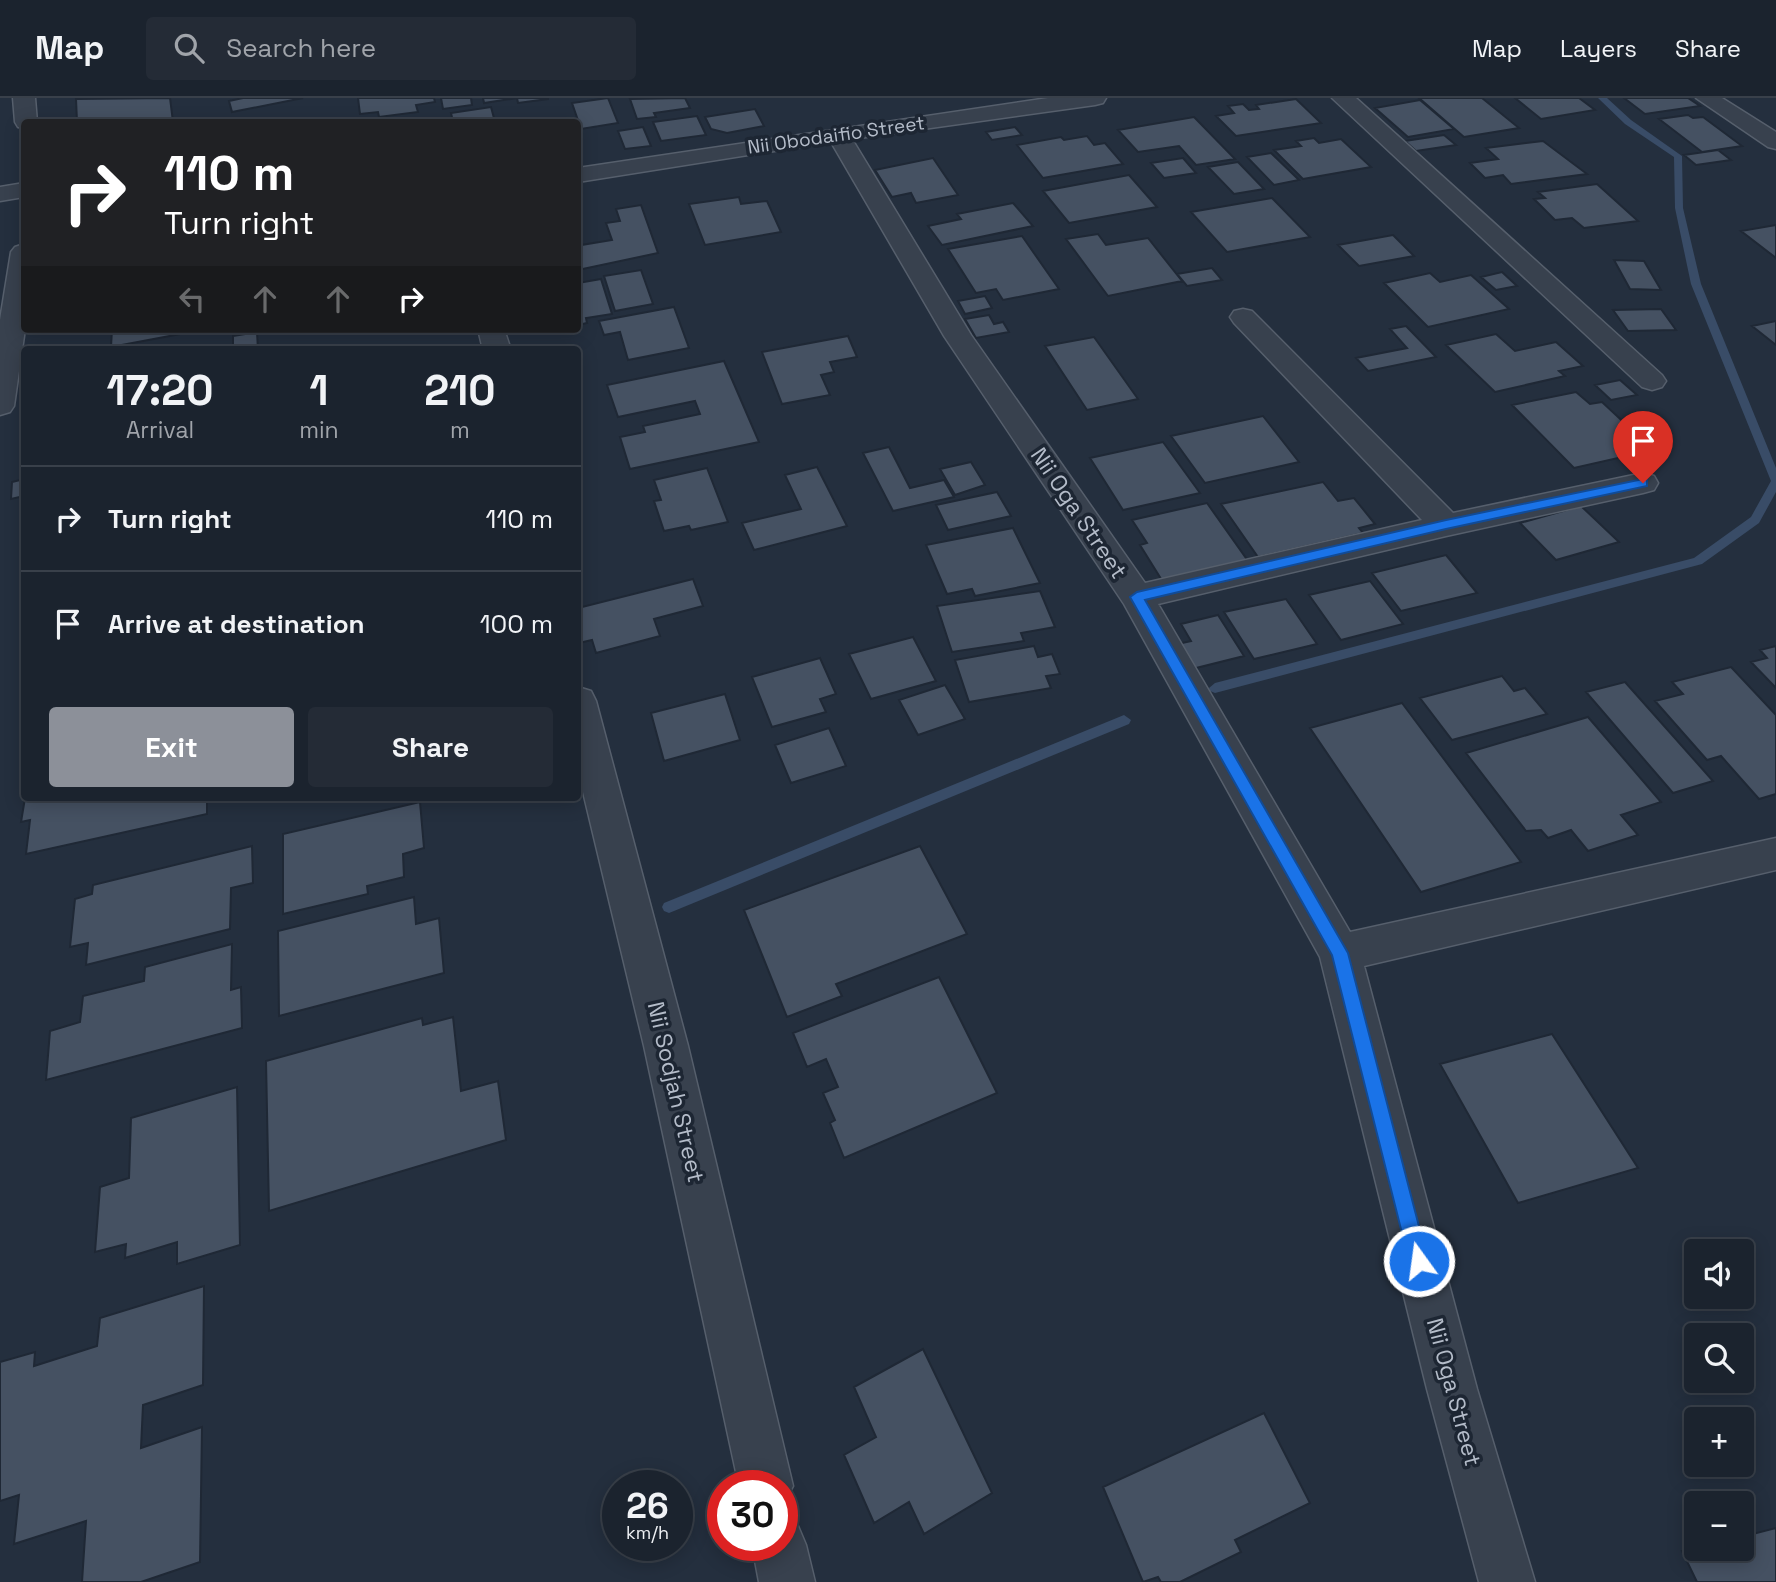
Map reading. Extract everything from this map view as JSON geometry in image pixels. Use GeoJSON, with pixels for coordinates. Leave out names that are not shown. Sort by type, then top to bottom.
{"type":"FeatureCollection","features":[{"type":"Feature","properties":{"kind":"street"},"geometry":{"type":"LineString","coordinates":[[24,98],[26,119]]}},
{"type":"Feature","properties":{"kind":"street"},"geometry":{"type":"LineString","coordinates":[[948,98],[963,117]]}},
{"type":"Feature","properties":{"kind":"street","name":"Nii Obodaifio Street"},"geometry":{"type":"LineString","coordinates":[[581,175],[838,134],[1095,98]]}},
{"type":"Feature","properties":{"kind":"street"},"geometry":{"type":"LineString","coordinates":[[1343,98],[1652,382]]}},
{"type":"Feature","properties":{"kind":"street"},"geometry":{"type":"LineString","coordinates":[[1707,98],[1776,142]]}},
{"type":"Feature","properties":{"kind":"street","name":"Nii Oga Street"},"geometry":{"type":"LineString","coordinates":[[838,134],[958,336],[1137,597],[1340,953],[1452,1389],[1507,1582]]}},
{"type":"Feature","properties":{"kind":"street"},"geometry":{"type":"LineString","coordinates":[[0,194],[21,190]]}},
{"type":"Feature","properties":{"kind":"street"},"geometry":{"type":"LineString","coordinates":[[0,406],[21,280]]}},
{"type":"Feature","properties":{"kind":"street"},"geometry":{"type":"LineString","coordinates":[[1243,317],[1446,525]]}},
{"type":"Feature","properties":{"kind":"street"},"geometry":{"type":"LineString","coordinates":[[1137,597],[1446,525],[1643,483]]}},
{"type":"Feature","properties":{"kind":"street","name":"Nii Sodjah Street"},"geometry":{"type":"LineString","coordinates":[[581,713],[666,1046],[762,1470]]}},
{"type":"Feature","properties":{"kind":"street"},"geometry":{"type":"LineString","coordinates":[[1340,953],[1776,855]]}},
{"type":"Feature","properties":{"kind":"street"},"geometry":{"type":"LineString","coordinates":[[782,1561],[787,1582]]}},
{"type":"Feature","properties":{"kind":"building"},"geometry":{"type":"Polygon","coordinates":[[[170,98],[173,119],[77,119],[76,99],[170,98]]]}},
{"type":"Feature","properties":{"kind":"building"},"geometry":{"type":"Polygon","coordinates":[[[243,98],[303,98],[232,112],[229,101],[243,98]]]}},
{"type":"Feature","properties":{"kind":"building"},"geometry":{"type":"Polygon","coordinates":[[[358,98],[434,98],[435,102],[416,105],[418,112],[379,117],[378,112],[360,114],[358,98]]]}},
{"type":"Feature","properties":{"kind":"building"},"geometry":{"type":"Polygon","coordinates":[[[441,98],[471,98],[472,105],[443,109],[441,98]]]}},
{"type":"Feature","properties":{"kind":"building"},"geometry":{"type":"Polygon","coordinates":[[[483,98],[517,98],[484,103],[483,98]]]}},
{"type":"Feature","properties":{"kind":"building"},"geometry":{"type":"Polygon","coordinates":[[[517,98],[548,98],[548,99],[518,103],[517,98]]]}},
{"type":"Feature","properties":{"kind":"building"},"geometry":{"type":"Polygon","coordinates":[[[608,98],[618,123],[581,129],[581,119],[578,119],[572,103],[608,98]]]}},
{"type":"Feature","properties":{"kind":"building"},"geometry":{"type":"Polygon","coordinates":[[[685,98],[690,108],[654,113],[656,117],[637,119],[630,99],[685,98]]]}},
{"type":"Feature","properties":{"kind":"building"},"geometry":{"type":"Polygon","coordinates":[[[1419,98],[1482,98],[1519,128],[1464,137],[1419,98]]]}},
{"type":"Feature","properties":{"kind":"building"},"geometry":{"type":"Polygon","coordinates":[[[1515,98],[1579,98],[1595,110],[1541,119],[1515,98]]]}},
{"type":"Feature","properties":{"kind":"building"},"geometry":{"type":"Polygon","coordinates":[[[1624,98],[1688,98],[1700,106],[1645,114],[1624,98]]]}},
{"type":"Feature","properties":{"kind":"building"},"geometry":{"type":"Polygon","coordinates":[[[1296,99],[1321,123],[1236,136],[1216,116],[1234,113],[1228,106],[1243,104],[1249,110],[1259,109],[1256,105],[1296,99]]]}},
{"type":"Feature","properties":{"kind":"building"},"geometry":{"type":"Polygon","coordinates":[[[1420,100],[1454,129],[1408,137],[1375,108],[1420,100]]]}},
{"type":"Feature","properties":{"kind":"building"},"geometry":{"type":"Polygon","coordinates":[[[491,107],[494,119],[452,119],[451,113],[491,107]]]}},
{"type":"Feature","properties":{"kind":"building"},"geometry":{"type":"Polygon","coordinates":[[[755,109],[764,126],[727,133],[711,129],[705,117],[755,109]]]}},
{"type":"Feature","properties":{"kind":"building"},"geometry":{"type":"Polygon","coordinates":[[[1688,115],[1693,118],[1703,117],[1742,146],[1702,152],[1659,119],[1688,115]]]}},
{"type":"Feature","properties":{"kind":"building"},"geometry":{"type":"Polygon","coordinates":[[[697,116],[706,135],[661,141],[653,122],[697,116]]]}},
{"type":"Feature","properties":{"kind":"building"},"geometry":{"type":"Polygon","coordinates":[[[1194,117],[1235,159],[1196,165],[1179,146],[1138,152],[1118,130],[1194,117]]]}},
{"type":"Feature","properties":{"kind":"building"},"geometry":{"type":"Polygon","coordinates":[[[643,127],[651,146],[625,149],[618,131],[643,127]]]}},
{"type":"Feature","properties":{"kind":"building"},"geometry":{"type":"Polygon","coordinates":[[[1015,127],[1022,135],[992,140],[986,132],[1015,127]]]}},
{"type":"Feature","properties":{"kind":"building"},"geometry":{"type":"Polygon","coordinates":[[[1444,135],[1456,145],[1416,151],[1405,141],[1444,135]]]}},
{"type":"Feature","properties":{"kind":"building"},"geometry":{"type":"Polygon","coordinates":[[[1087,136],[1094,145],[1105,143],[1123,164],[1043,178],[1017,145],[1061,137],[1064,140],[1087,136]]]}},
{"type":"Feature","properties":{"kind":"building"},"geometry":{"type":"Polygon","coordinates":[[[1314,138],[1319,143],[1341,139],[1371,167],[1303,179],[1274,150],[1301,146],[1296,141],[1314,138]]]}},
{"type":"Feature","properties":{"kind":"building"},"geometry":{"type":"Polygon","coordinates":[[[1543,141],[1587,174],[1511,184],[1503,175],[1485,178],[1470,163],[1498,159],[1486,148],[1543,141]]]}},
{"type":"Feature","properties":{"kind":"building"},"geometry":{"type":"Polygon","coordinates":[[[1718,150],[1731,160],[1696,165],[1684,155],[1718,150]]]}},
{"type":"Feature","properties":{"kind":"building"},"geometry":{"type":"Polygon","coordinates":[[[1271,153],[1299,180],[1274,185],[1247,157],[1271,153]]]}},
{"type":"Feature","properties":{"kind":"building"},"geometry":{"type":"Polygon","coordinates":[[[933,158],[958,195],[916,203],[911,193],[892,197],[875,170],[933,158]]]}},
{"type":"Feature","properties":{"kind":"building"},"geometry":{"type":"Polygon","coordinates":[[[1183,158],[1196,173],[1164,178],[1151,163],[1183,158]]]}},
{"type":"Feature","properties":{"kind":"building"},"geometry":{"type":"Polygon","coordinates":[[[1238,162],[1264,189],[1234,194],[1208,167],[1238,162]]]}},
{"type":"Feature","properties":{"kind":"building"},"geometry":{"type":"Polygon","coordinates":[[[1129,175],[1157,207],[1069,223],[1043,191],[1129,175]]]}},
{"type":"Feature","properties":{"kind":"building"},"geometry":{"type":"Polygon","coordinates":[[[1597,184],[1638,221],[1584,228],[1572,218],[1555,220],[1534,199],[1545,198],[1538,192],[1597,184]]]}},
{"type":"Feature","properties":{"kind":"building"},"geometry":{"type":"Polygon","coordinates":[[[739,197],[741,204],[767,201],[781,232],[705,245],[689,204],[739,197]]]}},
{"type":"Feature","properties":{"kind":"building"},"geometry":{"type":"Polygon","coordinates":[[[1272,198],[1310,237],[1227,252],[1191,212],[1272,198]]]}},
{"type":"Feature","properties":{"kind":"building"},"geometry":{"type":"Polygon","coordinates":[[[1013,203],[1033,226],[942,245],[928,226],[961,219],[957,214],[1013,203]]]}},
{"type":"Feature","properties":{"kind":"building"},"geometry":{"type":"Polygon","coordinates":[[[641,205],[658,253],[581,269],[581,245],[612,240],[606,223],[620,221],[616,209],[641,205]]]}},
{"type":"Feature","properties":{"kind":"building"},"geometry":{"type":"Polygon","coordinates":[[[1776,225],[1776,258],[1741,231],[1776,225]]]}},
{"type":"Feature","properties":{"kind":"building"},"geometry":{"type":"Polygon","coordinates":[[[1098,234],[1106,245],[1148,238],[1182,281],[1108,296],[1066,239],[1098,234]]]}},
{"type":"Feature","properties":{"kind":"building"},"geometry":{"type":"Polygon","coordinates":[[[1393,235],[1414,256],[1359,266],[1338,245],[1393,235]]]}},
{"type":"Feature","properties":{"kind":"building"},"geometry":{"type":"Polygon","coordinates":[[[1022,236],[1059,289],[1003,300],[996,289],[976,293],[948,249],[1022,236]]]}},
{"type":"Feature","properties":{"kind":"building"},"geometry":{"type":"Polygon","coordinates":[[[1614,260],[1644,261],[1661,290],[1630,289],[1614,260]]]}},
{"type":"Feature","properties":{"kind":"building"},"geometry":{"type":"Polygon","coordinates":[[[1212,268],[1222,280],[1187,286],[1177,274],[1212,268]]]}},
{"type":"Feature","properties":{"kind":"building"},"geometry":{"type":"Polygon","coordinates":[[[641,270],[653,304],[615,311],[604,276],[641,270]]]}},
{"type":"Feature","properties":{"kind":"building"},"geometry":{"type":"Polygon","coordinates":[[[1502,272],[1517,286],[1496,290],[1481,277],[1502,272]]]}},
{"type":"Feature","properties":{"kind":"building"},"geometry":{"type":"Polygon","coordinates":[[[1430,273],[1440,282],[1471,275],[1509,309],[1428,327],[1384,283],[1430,273]]]}},
{"type":"Feature","properties":{"kind":"building"},"geometry":{"type":"Polygon","coordinates":[[[601,279],[612,314],[586,318],[587,323],[581,324],[581,282],[601,279]]]}},
{"type":"Feature","properties":{"kind":"building"},"geometry":{"type":"Polygon","coordinates":[[[985,296],[992,308],[965,314],[958,301],[985,296]]]}},
{"type":"Feature","properties":{"kind":"building"},"geometry":{"type":"Polygon","coordinates":[[[674,307],[689,348],[628,360],[620,332],[604,335],[599,321],[674,307]]]}},
{"type":"Feature","properties":{"kind":"building"},"geometry":{"type":"Polygon","coordinates":[[[1661,309],[1676,330],[1628,331],[1613,310],[1661,309]]]}},
{"type":"Feature","properties":{"kind":"building"},"geometry":{"type":"Polygon","coordinates":[[[989,315],[994,324],[1003,322],[1009,332],[976,338],[965,319],[989,315]]]}},
{"type":"Feature","properties":{"kind":"building"},"geometry":{"type":"Polygon","coordinates":[[[1776,321],[1776,345],[1752,326],[1776,321]]]}},
{"type":"Feature","properties":{"kind":"building"},"geometry":{"type":"Polygon","coordinates":[[[1406,326],[1436,357],[1368,371],[1356,358],[1407,348],[1390,329],[1406,326]]]}},
{"type":"Feature","properties":{"kind":"building"},"geometry":{"type":"Polygon","coordinates":[[[112,333],[186,333],[116,346],[111,346],[112,333]]]}},
{"type":"Feature","properties":{"kind":"building"},"geometry":{"type":"Polygon","coordinates":[[[257,333],[258,346],[233,346],[233,336],[257,333]]]}},
{"type":"Feature","properties":{"kind":"building"},"geometry":{"type":"Polygon","coordinates":[[[1496,334],[1515,351],[1556,342],[1583,366],[1559,371],[1565,376],[1495,392],[1446,345],[1496,334]]]}},
{"type":"Feature","properties":{"kind":"building"},"geometry":{"type":"Polygon","coordinates":[[[848,336],[857,357],[830,362],[834,372],[821,375],[830,395],[782,404],[762,352],[848,336]]]}},
{"type":"Feature","properties":{"kind":"building"},"geometry":{"type":"Polygon","coordinates":[[[1094,337],[1138,399],[1087,410],[1045,346],[1094,337]]]}},
{"type":"Feature","properties":{"kind":"building"},"geometry":{"type":"Polygon","coordinates":[[[724,361],[759,442],[630,469],[620,437],[645,432],[643,426],[700,414],[695,401],[618,417],[607,385],[724,361]]]}},
{"type":"Feature","properties":{"kind":"building"},"geometry":{"type":"Polygon","coordinates":[[[1620,380],[1637,395],[1611,400],[1595,385],[1620,380]]]}},
{"type":"Feature","properties":{"kind":"building"},"geometry":{"type":"Polygon","coordinates":[[[1576,392],[1590,404],[1602,402],[1647,444],[1620,450],[1627,456],[1574,468],[1512,405],[1576,392]]]}},
{"type":"Feature","properties":{"kind":"building"},"geometry":{"type":"Polygon","coordinates":[[[1263,416],[1299,462],[1205,483],[1171,436],[1263,416]]]}},
{"type":"Feature","properties":{"kind":"building"},"geometry":{"type":"Polygon","coordinates":[[[1163,442],[1200,493],[1123,510],[1090,458],[1163,442]]]}},
{"type":"Feature","properties":{"kind":"building"},"geometry":{"type":"Polygon","coordinates":[[[889,447],[910,488],[944,480],[954,497],[893,511],[863,453],[889,447]]]}},
{"type":"Feature","properties":{"kind":"building"},"geometry":{"type":"Polygon","coordinates":[[[971,462],[985,485],[955,495],[940,469],[971,462]]]}},
{"type":"Feature","properties":{"kind":"building"},"geometry":{"type":"Polygon","coordinates":[[[817,467],[847,526],[754,550],[742,523],[801,509],[785,475],[817,467]]]}},
{"type":"Feature","properties":{"kind":"building"},"geometry":{"type":"Polygon","coordinates":[[[707,468],[728,522],[691,530],[689,526],[664,531],[654,501],[661,500],[654,480],[707,468]]]}},
{"type":"Feature","properties":{"kind":"building"},"geometry":{"type":"Polygon","coordinates":[[[21,480],[21,497],[11,499],[12,482],[21,480]]]}},
{"type":"Feature","properties":{"kind":"building"},"geometry":{"type":"Polygon","coordinates":[[[1323,482],[1338,501],[1354,498],[1375,524],[1359,528],[1363,533],[1258,557],[1221,504],[1323,482]]]}},
{"type":"Feature","properties":{"kind":"building"},"geometry":{"type":"Polygon","coordinates":[[[997,492],[1011,516],[948,530],[936,505],[997,492]]]}},
{"type":"Feature","properties":{"kind":"building"},"geometry":{"type":"Polygon","coordinates":[[[1207,503],[1248,561],[1163,582],[1140,545],[1147,543],[1132,520],[1207,503]]]}},
{"type":"Feature","properties":{"kind":"building"},"geometry":{"type":"Polygon","coordinates":[[[1581,506],[1619,542],[1556,560],[1520,523],[1581,506]]]}},
{"type":"Feature","properties":{"kind":"building"},"geometry":{"type":"Polygon","coordinates":[[[1013,528],[1040,583],[975,596],[972,589],[947,594],[926,545],[1013,528]]]}},
{"type":"Feature","properties":{"kind":"building"},"geometry":{"type":"Polygon","coordinates":[[[1446,555],[1477,593],[1401,611],[1372,573],[1446,555]]]}},
{"type":"Feature","properties":{"kind":"building"},"geometry":{"type":"Polygon","coordinates":[[[693,579],[703,606],[654,619],[660,636],[596,653],[592,640],[581,643],[581,607],[693,579]]]}},
{"type":"Feature","properties":{"kind":"building"},"geometry":{"type":"Polygon","coordinates":[[[1370,581],[1403,624],[1341,640],[1309,595],[1370,581]]]}},
{"type":"Feature","properties":{"kind":"building"},"geometry":{"type":"Polygon","coordinates":[[[1040,591],[1055,627],[1021,633],[1024,641],[952,652],[937,606],[1040,591]]]}},
{"type":"Feature","properties":{"kind":"building"},"geometry":{"type":"Polygon","coordinates":[[[1286,599],[1317,644],[1254,659],[1224,612],[1286,599]]]}},
{"type":"Feature","properties":{"kind":"building"},"geometry":{"type":"Polygon","coordinates":[[[1218,615],[1244,656],[1188,670],[1173,645],[1191,641],[1181,624],[1218,615]]]}},
{"type":"Feature","properties":{"kind":"building"},"geometry":{"type":"Polygon","coordinates":[[[913,637],[936,681],[871,699],[849,654],[913,637]]]}},
{"type":"Feature","properties":{"kind":"building"},"geometry":{"type":"Polygon","coordinates":[[[1034,646],[1038,657],[1052,654],[1060,674],[1046,676],[1051,688],[969,702],[955,660],[1034,646]]]}},
{"type":"Feature","properties":{"kind":"building"},"geometry":{"type":"Polygon","coordinates":[[[1776,646],[1776,688],[1751,662],[1767,658],[1760,650],[1776,646]]]}},
{"type":"Feature","properties":{"kind":"building"},"geometry":{"type":"Polygon","coordinates":[[[820,658],[836,694],[820,699],[826,712],[772,727],[752,677],[820,658]]]}},
{"type":"Feature","properties":{"kind":"building"},"geometry":{"type":"Polygon","coordinates":[[[1731,667],[1776,715],[1776,794],[1759,799],[1721,756],[1707,760],[1655,701],[1683,694],[1672,682],[1731,667]]]}},
{"type":"Feature","properties":{"kind":"building"},"geometry":{"type":"Polygon","coordinates":[[[1502,676],[1514,691],[1525,688],[1547,714],[1452,740],[1420,698],[1502,676]]]}},
{"type":"Feature","properties":{"kind":"building"},"geometry":{"type":"Polygon","coordinates":[[[1625,682],[1713,781],[1673,793],[1586,692],[1625,682]]]}},
{"type":"Feature","properties":{"kind":"building"},"geometry":{"type":"Polygon","coordinates":[[[945,685],[965,719],[918,735],[899,700],[945,685]]]}},
{"type":"Feature","properties":{"kind":"building"},"geometry":{"type":"Polygon","coordinates":[[[725,694],[740,740],[664,761],[651,713],[725,694]]]}},
{"type":"Feature","properties":{"kind":"building"},"geometry":{"type":"Polygon","coordinates":[[[1402,703],[1521,862],[1421,892],[1310,728],[1402,703]]]}},
{"type":"Feature","properties":{"kind":"building"},"geometry":{"type":"Polygon","coordinates":[[[1588,717],[1661,802],[1621,815],[1638,835],[1588,851],[1571,830],[1548,838],[1541,830],[1526,831],[1466,753],[1588,717]]]}},
{"type":"Feature","properties":{"kind":"building"},"geometry":{"type":"Polygon","coordinates":[[[829,728],[846,766],[791,783],[775,745],[829,728]]]}},
{"type":"Feature","properties":{"kind":"building"},"geometry":{"type":"Polygon","coordinates":[[[24,801],[207,801],[207,814],[26,854],[30,820],[21,822],[24,801]]]}},
{"type":"Feature","properties":{"kind":"building"},"geometry":{"type":"Polygon","coordinates":[[[420,802],[424,848],[403,854],[404,877],[367,886],[368,894],[283,914],[283,834],[420,802]]]}},
{"type":"Feature","properties":{"kind":"building"},"geometry":{"type":"Polygon","coordinates":[[[252,846],[253,883],[231,888],[230,929],[86,965],[88,943],[70,947],[75,899],[92,894],[93,885],[252,846]]]}},
{"type":"Feature","properties":{"kind":"building"},"geometry":{"type":"Polygon","coordinates":[[[920,846],[967,934],[836,984],[842,996],[787,1017],[744,910],[920,846]]]}},
{"type":"Feature","properties":{"kind":"building"},"geometry":{"type":"Polygon","coordinates":[[[414,897],[416,924],[439,918],[444,973],[279,1016],[278,931],[414,897]]]}},
{"type":"Feature","properties":{"kind":"building"},"geometry":{"type":"Polygon","coordinates":[[[232,944],[231,990],[241,987],[242,1028],[46,1080],[50,1031],[80,1022],[83,996],[144,981],[145,967],[232,944]]]}},
{"type":"Feature","properties":{"kind":"building"},"geometry":{"type":"Polygon","coordinates":[[[939,977],[997,1093],[844,1158],[830,1123],[835,1120],[823,1093],[838,1087],[826,1059],[807,1067],[793,1033],[939,977]]]}},
{"type":"Feature","properties":{"kind":"building"},"geometry":{"type":"Polygon","coordinates":[[[453,1017],[461,1091],[498,1081],[506,1140],[269,1211],[266,1061],[422,1018],[423,1025],[453,1017]]]}},
{"type":"Feature","properties":{"kind":"building"},"geometry":{"type":"Polygon","coordinates":[[[1552,1034],[1638,1168],[1518,1203],[1440,1064],[1552,1034]]]}},
{"type":"Feature","properties":{"kind":"building"},"geometry":{"type":"Polygon","coordinates":[[[237,1087],[240,1245],[177,1264],[177,1242],[125,1258],[126,1244],[95,1252],[100,1187],[129,1178],[131,1118],[237,1087]]]}},
{"type":"Feature","properties":{"kind":"building"},"geometry":{"type":"Polygon","coordinates":[[[204,1286],[203,1385],[143,1405],[141,1448],[202,1427],[200,1562],[141,1582],[82,1582],[86,1521],[14,1544],[19,1495],[0,1501],[0,1362],[35,1352],[34,1366],[97,1346],[100,1318],[204,1286]]]}},
{"type":"Feature","properties":{"kind":"building"},"geometry":{"type":"Polygon","coordinates":[[[923,1349],[992,1493],[924,1534],[909,1502],[874,1523],[844,1455],[876,1437],[854,1387],[923,1349]]]}},
{"type":"Feature","properties":{"kind":"building"},"geometry":{"type":"Polygon","coordinates":[[[1264,1413],[1310,1503],[1235,1540],[1241,1552],[1180,1582],[1161,1582],[1158,1577],[1143,1582],[1103,1487],[1264,1413]]]}},
{"type":"Feature","properties":{"kind":"building"},"geometry":{"type":"Polygon","coordinates":[[[1776,1528],[1776,1582],[1697,1582],[1687,1561],[1754,1561],[1754,1534],[1776,1528]]]}},
{"type":"Feature","properties":{"kind":"waterway"},"geometry":{"type":"LineString","coordinates":[[1602,98],[1628,122],[1678,156],[1679,208],[1696,284],[1776,481]]}},
{"type":"Feature","properties":{"kind":"waterway"},"geometry":{"type":"LineString","coordinates":[[1215,688],[1698,561],[1755,520],[1776,482]]}},
{"type":"Feature","properties":{"kind":"waterway"},"geometry":{"type":"LineString","coordinates":[[669,907],[1124,720]]}},
{"type":"Feature","properties":{"kind":"route"},"geometry":{"type":"LineString","coordinates":[[1419,1261],[1340,953],[1137,597],[1446,525],[1643,483]]}}]}
